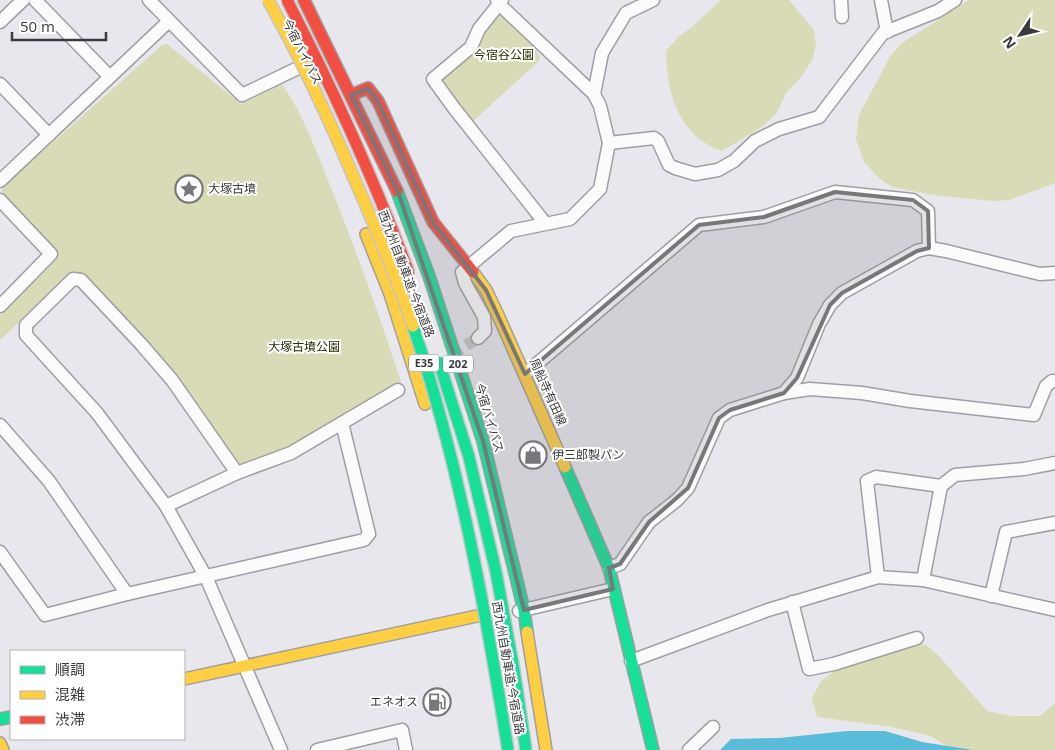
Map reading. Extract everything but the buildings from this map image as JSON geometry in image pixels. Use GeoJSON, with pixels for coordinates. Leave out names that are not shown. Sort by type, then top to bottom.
{"type":"FeatureCollection","features":[{"type":"Feature","properties":{"kind":"main road","name":"今宿バイパス"},"geometry":{"type":"LineString","coordinates":[[260,0],[296,69],[341,170],[390,294],[430,422]]}},
{"type":"Feature","properties":{"kind":"main road","name":"西九州自動車道;今宿道路"},"geometry":{"type":"LineString","coordinates":[[268,0],[306,68],[344,154],[400,292],[423,360],[452,467],[481,590],[496,667],[508,750]]}},
{"type":"Feature","properties":{"kind":"main road","name":"西九州自動車道;今宿道路"},"geometry":{"type":"LineString","coordinates":[[287,0],[320,62],[360,148],[390,220],[414,288]]}},
{"type":"Feature","properties":{"kind":"main road","name":"今宿バイパス"},"geometry":{"type":"LineString","coordinates":[[304,0],[399,194],[429,276],[482,441],[524,610],[546,750]]}},
{"type":"Feature","properties":{"kind":"main road","name":"周船寺有田線"},"geometry":{"type":"LineString","coordinates":[[351,95],[368,88],[378,100],[433,222],[486,290],[525,374],[609,568],[612,589],[653,750]]}},
{"type":"Feature","properties":{"kind":"main road","name":"西九州自動車道;今宿道路"},"geometry":{"type":"LineString","coordinates":[[436,352],[469,457],[496,572],[526,750]]}},
{"type":"Feature","properties":{"kind":"main road"},"geometry":{"type":"LineString","coordinates":[[435,440],[477,616],[498,750]]}},
{"type":"Feature","properties":{"kind":"main road"},"geometry":{"type":"LineString","coordinates":[[185,679],[477,616]]}},
{"type":"Feature","properties":{"kind":"main road"},"geometry":{"type":"LineString","coordinates":[[0,743],[3,750]]}},
{"type":"Feature","properties":{"kind":"street"},"geometry":{"type":"LineString","coordinates":[[0,22],[24,0]]}},
{"type":"Feature","properties":{"kind":"street"},"geometry":{"type":"LineString","coordinates":[[35,0],[109,76]]}},
{"type":"Feature","properties":{"kind":"street"},"geometry":{"type":"LineString","coordinates":[[149,0],[242,95],[296,69]]}},
{"type":"Feature","properties":{"kind":"street"},"geometry":{"type":"LineString","coordinates":[[594,94],[602,53],[626,13],[653,0]]}},
{"type":"Feature","properties":{"kind":"street"},"geometry":{"type":"LineString","coordinates":[[841,0],[842,17]]}},
{"type":"Feature","properties":{"kind":"street"},"geometry":{"type":"LineString","coordinates":[[881,0],[887,32]]}},
{"type":"Feature","properties":{"kind":"street"},"geometry":{"type":"LineString","coordinates":[[609,143],[654,138],[658,140],[669,165],[695,174],[718,170],[734,161],[755,141],[779,129],[819,117],[883,33],[938,10],[955,0]]}},
{"type":"Feature","properties":{"kind":"street"},"geometry":{"type":"LineString","coordinates":[[478,338],[484,331],[484,316],[465,282],[462,272],[468,265],[511,231],[546,224],[570,219],[600,189],[609,143],[600,106],[594,94],[499,1],[479,29],[472,47],[433,79],[546,224]]}},
{"type":"Feature","properties":{"kind":"street"},"geometry":{"type":"LineString","coordinates":[[0,181],[169,20]]}},
{"type":"Feature","properties":{"kind":"street"},"geometry":{"type":"LineString","coordinates":[[0,84],[49,135]]}},
{"type":"Feature","properties":{"kind":"street"},"geometry":{"type":"LineString","coordinates":[[525,374],[699,225],[764,218],[835,192],[913,200],[928,211],[929,248]]}},
{"type":"Feature","properties":{"kind":"street"},"geometry":{"type":"LineString","coordinates":[[0,200],[51,254],[0,306]]}},
{"type":"Feature","properties":{"kind":"street"},"geometry":{"type":"LineString","coordinates":[[784,393],[797,378],[822,318],[830,305],[842,293],[917,251],[929,248],[1040,274],[1055,273]]}},
{"type":"Feature","properties":{"kind":"street"},"geometry":{"type":"LineString","coordinates":[[237,473],[172,380],[142,344],[82,280],[73,279],[26,325],[26,334],[97,412],[166,506],[206,577],[281,750]]}},
{"type":"Feature","properties":{"kind":"street"},"geometry":{"type":"LineString","coordinates":[[609,568],[620,564],[649,522],[677,500],[688,488],[719,418],[730,410],[784,393],[810,389],[862,393],[910,401],[1034,415],[1046,386],[1052,381],[1055,382]]}},
{"type":"Feature","properties":{"kind":"street"},"geometry":{"type":"LineString","coordinates":[[166,506],[237,473],[291,453],[398,390]]}},
{"type":"Feature","properties":{"kind":"street"},"geometry":{"type":"LineString","coordinates":[[0,552],[45,615],[127,594],[364,540],[369,534],[342,423]]}},
{"type":"Feature","properties":{"kind":"street"},"geometry":{"type":"LineString","coordinates":[[0,425],[49,481],[127,594]]}},
{"type":"Feature","properties":{"kind":"street"},"geometry":{"type":"LineString","coordinates":[[922,580],[941,486],[955,475],[1055,463]]}},
{"type":"Feature","properties":{"kind":"street"},"geometry":{"type":"LineString","coordinates":[[878,577],[867,481],[876,477],[941,486]]}},
{"type":"Feature","properties":{"kind":"street"},"geometry":{"type":"LineString","coordinates":[[991,596],[1006,532],[1055,523]]}},
{"type":"Feature","properties":{"kind":"street"},"geometry":{"type":"LineString","coordinates":[[631,661],[768,610],[878,577],[922,580],[1055,610]]}},
{"type":"Feature","properties":{"kind":"street"},"geometry":{"type":"LineString","coordinates":[[477,616],[524,610],[612,589]]}},
{"type":"Feature","properties":{"kind":"street"},"geometry":{"type":"LineString","coordinates":[[792,602],[809,668],[834,664],[917,638]]}},
{"type":"Feature","properties":{"kind":"street"},"geometry":{"type":"LineString","coordinates":[[688,750],[713,726]]}},
{"type":"Feature","properties":{"kind":"street"},"geometry":{"type":"LineString","coordinates":[[317,750],[402,730],[406,750]]}},
{"type":"Feature","properties":{"kind":"highlighted area"},"geometry":{"type":"Polygon","coordinates":[[[368,88],[378,101],[433,222],[486,290],[525,374],[699,225],[764,217],[835,192],[913,200],[928,211],[929,248],[917,251],[842,293],[830,305],[797,378],[784,393],[730,410],[719,418],[688,488],[649,522],[620,564],[609,568],[613,589],[524,610],[483,441],[399,195],[351,95],[368,88]]]}},
{"type":"Feature","properties":{"kind":"green space"},"geometry":{"type":"Polygon","coordinates":[[[721,0],[789,0],[814,30],[816,44],[812,60],[801,77],[786,93],[776,114],[762,127],[722,151],[707,144],[685,124],[672,97],[666,51],[679,36],[692,27],[721,0]]]}},
{"type":"Feature","properties":{"kind":"green space"},"geometry":{"type":"Polygon","coordinates":[[[969,0],[1055,0],[1055,183],[1009,200],[994,201],[933,195],[892,187],[879,178],[864,162],[856,139],[859,115],[891,55],[902,43],[969,0]]]}},
{"type":"Feature","properties":{"kind":"green space","name":"今宿谷公園"},"geometry":{"type":"Polygon","coordinates":[[[497,13],[502,13],[528,38],[540,57],[539,61],[471,123],[441,83],[442,78],[497,13]]]}},
{"type":"Feature","properties":{"kind":"green space","name":"大塚古墳公園"},"geometry":{"type":"Polygon","coordinates":[[[167,44],[241,104],[282,84],[290,96],[321,161],[359,260],[401,382],[294,446],[243,468],[236,465],[198,409],[71,274],[0,340],[0,315],[56,260],[57,249],[2,192],[3,187],[40,150],[42,152],[162,45],[167,44]]]}},
{"type":"Feature","properties":{"kind":"green space"},"geometry":{"type":"Polygon","coordinates":[[[898,645],[926,645],[938,655],[987,711],[1013,716],[1040,716],[1055,703],[1055,750],[954,750],[930,736],[892,727],[817,717],[812,698],[821,681],[840,667],[898,645]]]}},
{"type":"Feature","properties":{"kind":"water"},"geometry":{"type":"Polygon","coordinates":[[[847,731],[885,731],[922,742],[973,750],[720,750],[731,739],[779,738],[847,731]]]}},
{"type":"Feature","properties":{"kind":"tunnel"},"geometry":{"type":"LineString","coordinates":[[451,355],[478,338]]}},
{"type":"Feature","properties":{"kind":"traffic: fast"},"geometry":{"type":"LineString","coordinates":[[397,191],[429,276],[483,441],[524,610],[527,632]]}},
{"type":"Feature","properties":{"kind":"traffic: fast"},"geometry":{"type":"LineString","coordinates":[[413,326],[444,430],[469,536],[508,750]]}},
{"type":"Feature","properties":{"kind":"traffic: fast"},"geometry":{"type":"LineString","coordinates":[[439,362],[469,457],[496,572],[526,750]]}},
{"type":"Feature","properties":{"kind":"traffic: fast"},"geometry":{"type":"LineString","coordinates":[[565,467],[609,568],[653,750]]}},
{"type":"Feature","properties":{"kind":"traffic: fast"},"geometry":{"type":"LineString","coordinates":[[0,719],[10,717]]}},
{"type":"Feature","properties":{"kind":"traffic: slow"},"geometry":{"type":"LineString","coordinates":[[268,0],[304,68],[336,138],[387,255],[413,326]]}},
{"type":"Feature","properties":{"kind":"traffic: slow"},"geometry":{"type":"LineString","coordinates":[[366,234],[390,294],[425,404]]}},
{"type":"Feature","properties":{"kind":"traffic: slow"},"geometry":{"type":"LineString","coordinates":[[473,272],[486,290],[498,315],[565,467]]}},
{"type":"Feature","properties":{"kind":"traffic: slow"},"geometry":{"type":"LineString","coordinates":[[185,679],[477,616]]}},
{"type":"Feature","properties":{"kind":"traffic: slow"},"geometry":{"type":"LineString","coordinates":[[527,632],[546,750]]}},
{"type":"Feature","properties":{"kind":"traffic: slow"},"geometry":{"type":"LineString","coordinates":[[0,743],[3,750]]}},
{"type":"Feature","properties":{"kind":"traffic: jam"},"geometry":{"type":"LineString","coordinates":[[287,0],[321,67],[352,135],[382,203],[409,273]]}},
{"type":"Feature","properties":{"kind":"traffic: jam"},"geometry":{"type":"LineString","coordinates":[[304,0],[397,191]]}},
{"type":"Feature","properties":{"kind":"traffic: jam"},"geometry":{"type":"LineString","coordinates":[[351,95],[368,88],[378,101],[433,222],[473,272]]}},
{"type":"Feature","properties":{"kind":"place","name":"大塚古墳"},"geometry":{"type":"Point","coordinates":[189,189]}},
{"type":"Feature","properties":{"kind":"place","name":"伊三郎製パン"},"geometry":{"type":"Point","coordinates":[533,455]}},
{"type":"Feature","properties":{"kind":"place","name":"エネオス"},"geometry":{"type":"Point","coordinates":[437,702]}}]}
